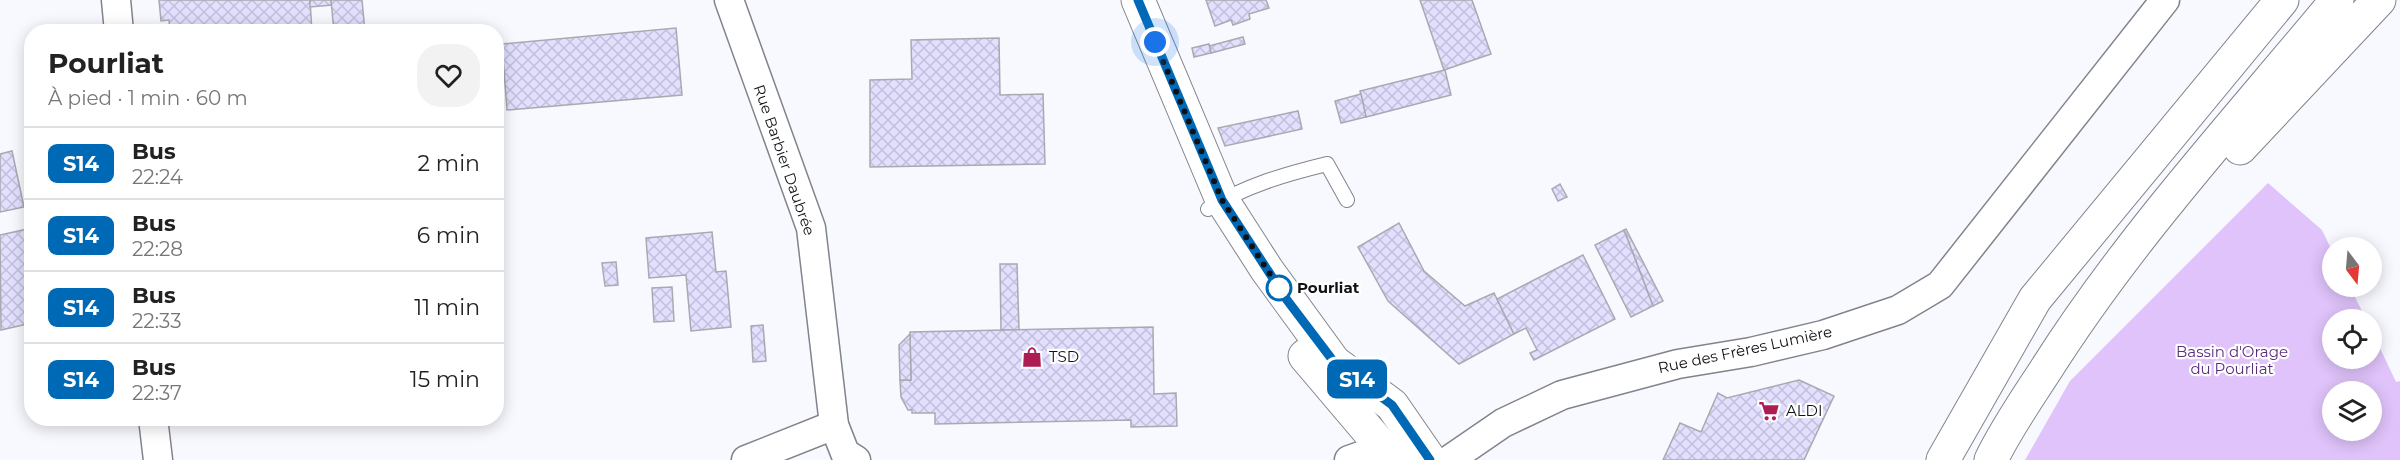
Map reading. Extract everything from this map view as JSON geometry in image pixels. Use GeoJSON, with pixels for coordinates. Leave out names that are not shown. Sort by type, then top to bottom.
{"type":"FeatureCollection","features":[{"type":"Feature","properties":{"kind":"main road"},"geometry":{"type":"LineString","coordinates":[[1120,0],[1215,204],[1334,362],[1392,405],[1430,460]]}},
{"type":"Feature","properties":{"kind":"main road"},"geometry":{"type":"LineString","coordinates":[[1138,0],[1238,263],[1297,346],[1392,456]]}},
{"type":"Feature","properties":{"kind":"main road"},"geometry":{"type":"LineString","coordinates":[[1942,460],[2035,299],[2282,0]]}},
{"type":"Feature","properties":{"kind":"main road"},"geometry":{"type":"LineString","coordinates":[[1991,460],[2001,439],[2073,326],[2132,246],[2337,0]]}},
{"type":"Feature","properties":{"kind":"main road"},"geometry":{"type":"LineString","coordinates":[[2132,246],[2234,154],[2379,0]]}},
{"type":"Feature","properties":{"kind":"street"},"geometry":{"type":"LineString","coordinates":[[116,0],[118,24]]}},
{"type":"Feature","properties":{"kind":"street","name":"Rue Barbier Daubrée"},"geometry":{"type":"LineString","coordinates":[[729,0],[811,228],[834,425],[845,453],[856,460]]}},
{"type":"Feature","properties":{"kind":"street","name":"Rue des Frères Lumière"},"geometry":{"type":"LineString","coordinates":[[1449,460],[1503,423],[1563,395],[1678,364],[1751,352],[1823,335],[1898,310],[1940,285],[2165,0]]}},
{"type":"Feature","properties":{"kind":"street"},"geometry":{"type":"LineString","coordinates":[[746,460],[834,425]]}},
{"type":"Feature","properties":{"kind":"street"},"geometry":{"type":"LineString","coordinates":[[154,426],[158,460]]}},
{"type":"Feature","properties":{"kind":"street"},"geometry":{"type":"LineString","coordinates":[[1349,460],[1392,456]]}},
{"type":"Feature","properties":{"kind":"lane"},"geometry":{"type":"LineString","coordinates":[[1215,204],[1284,174],[1327,164],[1347,200]]}},
{"type":"Feature","properties":{"kind":"green space","name":"Bassin d'Orage du Pourliat"},"geometry":{"type":"Polygon","coordinates":[[[2268,183],[2322,230],[2325,237],[2322,237],[2322,297],[2355,297],[2361,309],[2322,309],[2322,369],[2382,369],[2382,352],[2396,382],[2400,381],[2400,460],[2025,460],[2070,381],[2268,183]]]}},
{"type":"Feature","properties":{"kind":"building"},"geometry":{"type":"Polygon","coordinates":[[[159,0],[310,0],[312,24],[169,24],[169,20],[161,21],[159,0]]]}},
{"type":"Feature","properties":{"kind":"building"},"geometry":{"type":"Polygon","coordinates":[[[310,0],[331,0],[332,5],[310,7],[310,0]]]}},
{"type":"Feature","properties":{"kind":"building"},"geometry":{"type":"Polygon","coordinates":[[[331,0],[362,0],[364,24],[333,24],[331,0]]]}},
{"type":"Feature","properties":{"kind":"building"},"geometry":{"type":"Polygon","coordinates":[[[1206,0],[1266,0],[1269,8],[1249,14],[1250,19],[1233,25],[1231,20],[1215,26],[1206,0]]]}},
{"type":"Feature","properties":{"kind":"building"},"geometry":{"type":"Polygon","coordinates":[[[1420,0],[1472,0],[1491,54],[1444,70],[1420,0]]]}},
{"type":"Feature","properties":{"kind":"building"},"geometry":{"type":"Polygon","coordinates":[[[676,28],[682,95],[507,110],[504,44],[676,28]]]}},
{"type":"Feature","properties":{"kind":"building"},"geometry":{"type":"Polygon","coordinates":[[[1243,37],[1245,44],[1211,53],[1209,46],[1243,37]]]}},
{"type":"Feature","properties":{"kind":"building"},"geometry":{"type":"Polygon","coordinates":[[[999,38],[1000,95],[1043,94],[1045,164],[870,167],[870,80],[912,79],[911,40],[999,38]]]}},
{"type":"Feature","properties":{"kind":"building"},"geometry":{"type":"Polygon","coordinates":[[[1209,44],[1211,53],[1194,57],[1192,48],[1209,44]]]}},
{"type":"Feature","properties":{"kind":"building"},"geometry":{"type":"Polygon","coordinates":[[[1445,70],[1451,95],[1366,117],[1360,91],[1445,70]]]}},
{"type":"Feature","properties":{"kind":"building"},"geometry":{"type":"Polygon","coordinates":[[[1361,94],[1366,117],[1341,123],[1335,101],[1361,94]]]}},
{"type":"Feature","properties":{"kind":"building"},"geometry":{"type":"Polygon","coordinates":[[[1298,111],[1302,129],[1225,146],[1218,128],[1298,111]]]}},
{"type":"Feature","properties":{"kind":"building"},"geometry":{"type":"Polygon","coordinates":[[[12,151],[24,207],[0,212],[0,154],[12,151]]]}},
{"type":"Feature","properties":{"kind":"building"},"geometry":{"type":"Polygon","coordinates":[[[1560,184],[1567,197],[1558,201],[1552,189],[1560,184]]]}},
{"type":"Feature","properties":{"kind":"building"},"geometry":{"type":"Polygon","coordinates":[[[1399,223],[1424,271],[1465,306],[1494,293],[1514,334],[1459,364],[1388,301],[1358,247],[1399,223]]]}},
{"type":"Feature","properties":{"kind":"building"},"geometry":{"type":"Polygon","coordinates":[[[1626,229],[1663,301],[1653,306],[1624,230],[1626,229]]]}},
{"type":"Feature","properties":{"kind":"building"},"geometry":{"type":"Polygon","coordinates":[[[24,230],[24,325],[1,330],[0,235],[24,230]]]}},
{"type":"Feature","properties":{"kind":"building"},"geometry":{"type":"Polygon","coordinates":[[[1624,230],[1653,306],[1631,317],[1595,245],[1624,230]]]}},
{"type":"Feature","properties":{"kind":"building"},"geometry":{"type":"Polygon","coordinates":[[[712,232],[716,272],[726,271],[731,327],[691,331],[686,275],[649,278],[646,238],[712,232]]]}},
{"type":"Feature","properties":{"kind":"building"},"geometry":{"type":"Polygon","coordinates":[[[1583,255],[1615,319],[1534,360],[1530,353],[1537,350],[1526,328],[1514,334],[1497,299],[1583,255]]]}},
{"type":"Feature","properties":{"kind":"building"},"geometry":{"type":"Polygon","coordinates":[[[616,262],[618,285],[605,286],[602,263],[616,262]]]}},
{"type":"Feature","properties":{"kind":"building"},"geometry":{"type":"Polygon","coordinates":[[[1000,264],[1017,264],[1019,330],[1001,330],[1000,264]]]}},
{"type":"Feature","properties":{"kind":"building"},"geometry":{"type":"Polygon","coordinates":[[[672,287],[674,321],[654,322],[652,288],[672,287]]]}},
{"type":"Feature","properties":{"kind":"building"},"geometry":{"type":"Polygon","coordinates":[[[763,325],[766,361],[753,362],[751,326],[763,325]]]}},
{"type":"Feature","properties":{"kind":"building","name":"TSD"},"geometry":{"type":"Polygon","coordinates":[[[1153,327],[1154,394],[1176,393],[1177,426],[1131,427],[1131,420],[935,424],[935,413],[912,413],[901,397],[900,380],[911,380],[910,332],[1153,327]]]}},
{"type":"Feature","properties":{"kind":"building"},"geometry":{"type":"Polygon","coordinates":[[[910,334],[911,380],[900,380],[899,345],[910,334]]]}},
{"type":"Feature","properties":{"kind":"building","name":"ALDI"},"geometry":{"type":"Polygon","coordinates":[[[1799,380],[1834,396],[1804,460],[1663,460],[1680,423],[1701,432],[1718,393],[1727,398],[1799,380]]]}},
{"type":"Feature","properties":{"kind":"bus line","name":"S14"},"geometry":{"type":"LineString","coordinates":[[1138,0],[1222,200],[1266,270],[1334,362],[1392,405],[1430,460]]}},
{"type":"Feature","properties":{"kind":"place","name":"Pourliat"},"geometry":{"type":"Point","coordinates":[1279,288]}},
{"type":"Feature","properties":{"kind":"place","name":"TSD"},"geometry":{"type":"Point","coordinates":[1032,357]}},
{"type":"Feature","properties":{"kind":"place","name":"ALDI"},"geometry":{"type":"Point","coordinates":[1769,411]}},
{"type":"Feature","properties":{"kind":"route"},"geometry":{"type":"LineString","coordinates":[[1155,42],[1222,200],[1279,288]]}}]}
